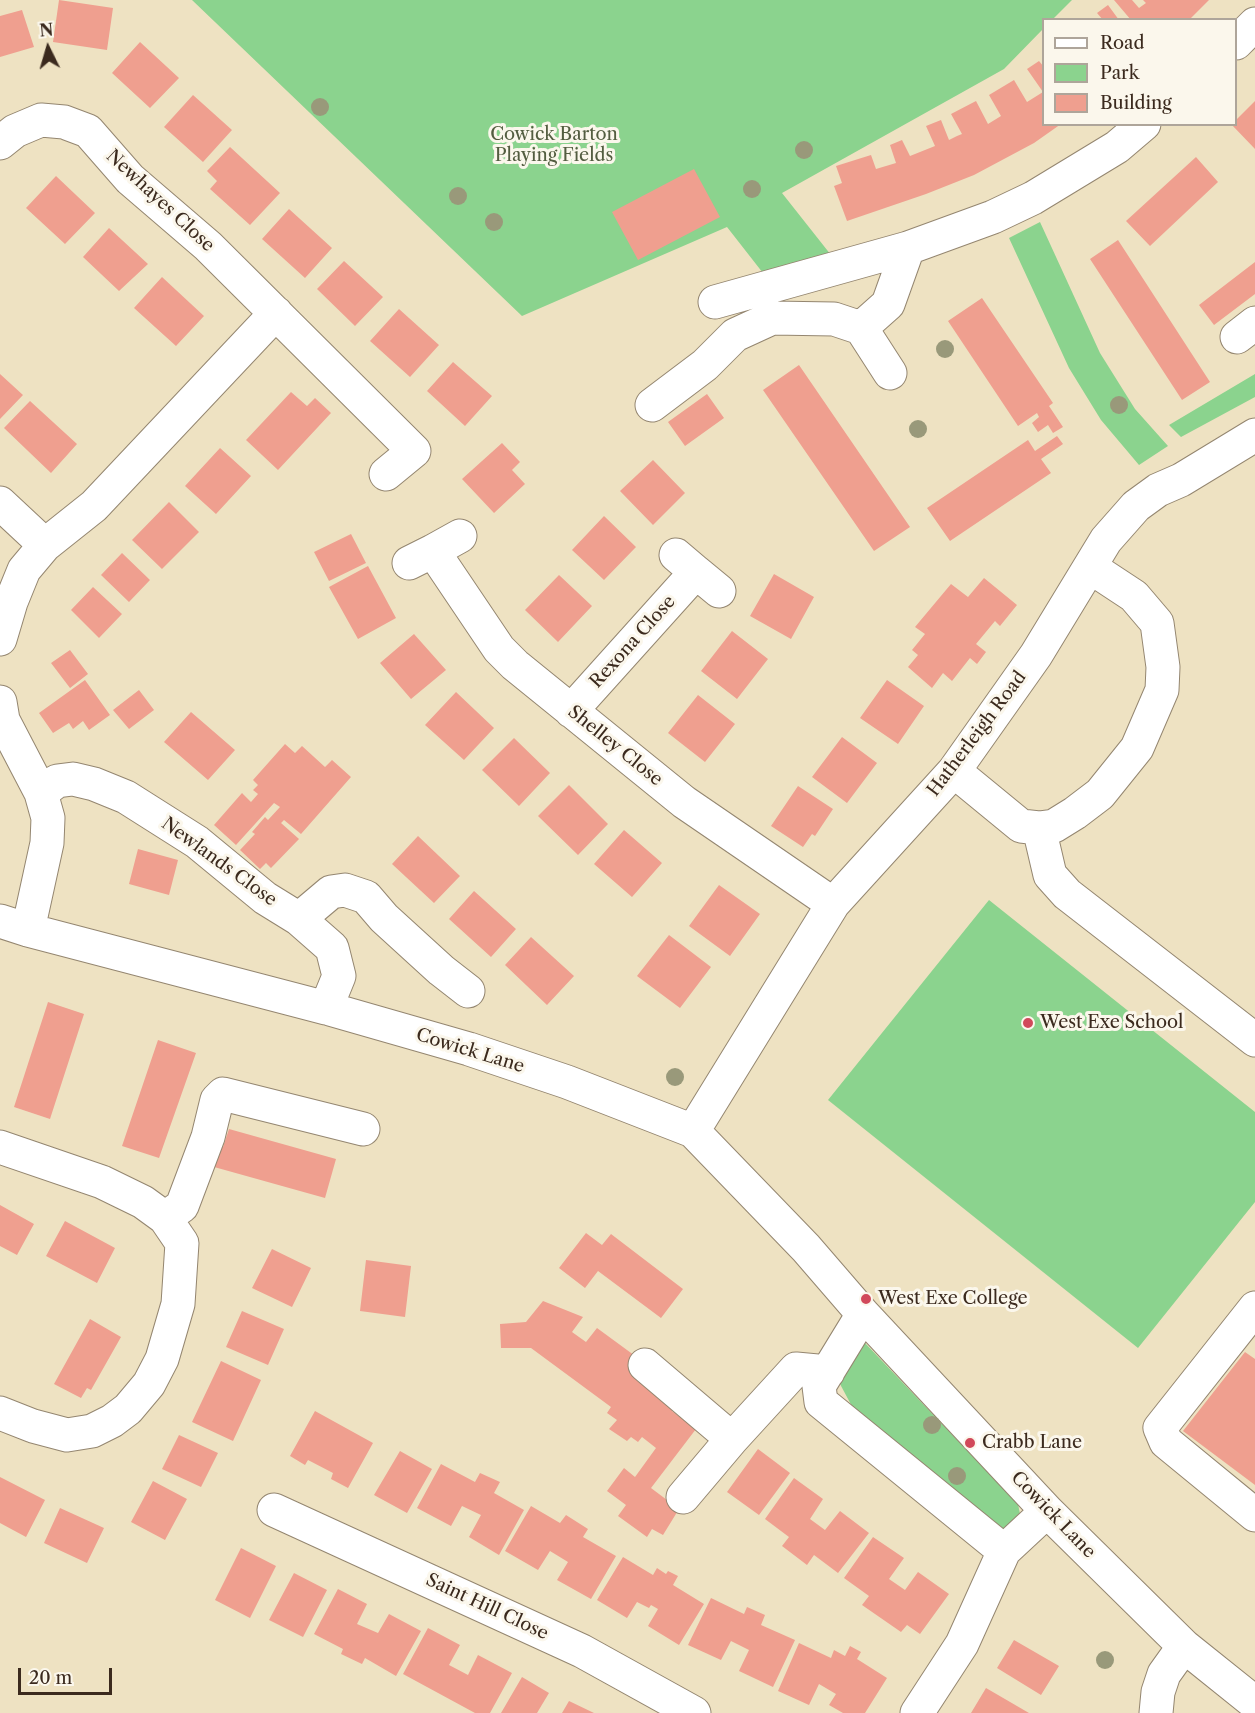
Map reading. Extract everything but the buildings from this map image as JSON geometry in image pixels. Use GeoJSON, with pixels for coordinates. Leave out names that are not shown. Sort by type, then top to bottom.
{"type":"FeatureCollection","features":[{"type":"Feature","properties":{"kind":"street"},"geometry":{"type":"LineString","coordinates":[[1237,42],[1255,24]]}},
{"type":"Feature","properties":{"kind":"street","name":"Newhayes Close"},"geometry":{"type":"LineString","coordinates":[[0,143],[15,131],[41,120],[64,122],[88,131],[130,179],[208,246],[414,451],[386,474]]}},
{"type":"Feature","properties":{"kind":"street"},"geometry":{"type":"LineString","coordinates":[[714,302],[908,248],[993,217],[1033,198],[1117,147],[1142,126]]}},
{"type":"Feature","properties":{"kind":"street"},"geometry":{"type":"LineString","coordinates":[[861,328],[888,304],[908,248]]}},
{"type":"Feature","properties":{"kind":"street"},"geometry":{"type":"LineString","coordinates":[[0,639],[24,570],[45,545],[94,506],[276,313]]}},
{"type":"Feature","properties":{"kind":"street"},"geometry":{"type":"LineString","coordinates":[[652,405],[705,365],[735,335],[772,318],[834,319],[861,328],[890,373]]}},
{"type":"Feature","properties":{"kind":"street","name":"Hatherleigh Road"},"geometry":{"type":"LineString","coordinates":[[693,1131],[833,904],[954,771],[1036,655],[1106,540],[1136,506],[1158,490],[1181,480],[1255,435]]}},
{"type":"Feature","properties":{"kind":"street"},"geometry":{"type":"LineString","coordinates":[[0,503],[45,545]]}},
{"type":"Feature","properties":{"kind":"street","name":"Shelley Close"},"geometry":{"type":"LineString","coordinates":[[434,550],[499,649],[571,711],[684,802],[833,904]]}},
{"type":"Feature","properties":{"kind":"street"},"geometry":{"type":"LineString","coordinates":[[954,771],[1021,826],[1039,828],[1054,826],[1076,813],[1100,794],[1137,748],[1162,690],[1163,667],[1157,623],[1134,596],[1090,567]]}},
{"type":"Feature","properties":{"kind":"street","name":"Rexona Close"},"geometry":{"type":"LineString","coordinates":[[571,711],[697,573]]}},
{"type":"Feature","properties":{"kind":"street"},"geometry":{"type":"LineString","coordinates":[[0,702],[3,720],[41,793],[48,818],[47,843],[14,926]]}},
{"type":"Feature","properties":{"kind":"street","name":"Newlands Close"},"geometry":{"type":"LineString","coordinates":[[41,793],[57,781],[73,779],[94,784],[126,797],[197,842],[265,898],[299,919],[332,948],[339,976],[326,1008]]}},
{"type":"Feature","properties":{"kind":"street"},"geometry":{"type":"LineString","coordinates":[[1039,828],[1050,875],[1067,894],[1255,1040]]}},
{"type":"Feature","properties":{"kind":"street"},"geometry":{"type":"LineString","coordinates":[[299,919],[331,892],[345,890],[366,897],[384,918],[441,970],[468,991]]}},
{"type":"Feature","properties":{"kind":"street","name":"Cowick Lane"},"geometry":{"type":"LineString","coordinates":[[14,926],[326,1008],[469,1049],[567,1082],[693,1131],[806,1248],[863,1314],[1047,1511],[1184,1646],[1255,1703]]}},
{"type":"Feature","properties":{"kind":"street"},"geometry":{"type":"LineString","coordinates":[[165,1218],[182,1206],[208,1137],[217,1100],[223,1094],[363,1129]]}},
{"type":"Feature","properties":{"kind":"street"},"geometry":{"type":"LineString","coordinates":[[0,1147],[102,1182],[143,1202],[165,1218],[182,1243],[178,1304],[162,1359],[149,1384],[128,1409],[112,1421],[92,1431],[67,1435],[33,1426],[0,1413]]}},
{"type":"Feature","properties":{"kind":"street"},"geometry":{"type":"LineString","coordinates":[[1255,1308],[1160,1428],[1166,1442],[1255,1515]]}},
{"type":"Feature","properties":{"kind":"street"},"geometry":{"type":"LineString","coordinates":[[863,1314],[819,1386],[821,1402],[1004,1551]]}},
{"type":"Feature","properties":{"kind":"street"},"geometry":{"type":"LineString","coordinates":[[645,1365],[732,1439]]}},
{"type":"Feature","properties":{"kind":"street"},"geometry":{"type":"LineString","coordinates":[[683,1497],[796,1369],[828,1372]]}},
{"type":"Feature","properties":{"kind":"street","name":"Saint Hill Close"},"geometry":{"type":"LineString","coordinates":[[275,1509],[582,1651],[694,1713]]}},
{"type":"Feature","properties":{"kind":"street"},"geometry":{"type":"LineString","coordinates":[[916,1713],[962,1644],[1004,1551],[1047,1511]]}},
{"type":"Feature","properties":{"kind":"street"},"geometry":{"type":"LineString","coordinates":[[1156,1713],[1158,1692],[1164,1674],[1184,1646]]}},
{"type":"Feature","properties":{"kind":"green space","name":"Cowick Barton Playing Fields"},"geometry":{"type":"Polygon","coordinates":[[[192,0],[1072,0],[1054,18],[1042,18],[1042,30],[1004,69],[782,193],[831,255],[770,282],[727,227],[522,316],[192,0]]]}},
{"type":"Feature","properties":{"kind":"green space"},"geometry":{"type":"Polygon","coordinates":[[[1040,222],[1100,353],[1135,409],[1168,446],[1139,465],[1101,420],[1069,368],[1009,238],[1040,222]]]}},
{"type":"Feature","properties":{"kind":"green space"},"geometry":{"type":"Polygon","coordinates":[[[1255,374],[1255,397],[1181,437],[1169,425],[1255,374]]]}},
{"type":"Feature","properties":{"kind":"green space"},"geometry":{"type":"Polygon","coordinates":[[[989,900],[1255,1112],[1255,1202],[1138,1348],[828,1100],[989,900]]]}},
{"type":"Feature","properties":{"kind":"green space"},"geometry":{"type":"Polygon","coordinates":[[[865,1343],[1018,1504],[1020,1514],[1005,1533],[855,1412],[840,1384],[841,1362],[853,1344],[865,1343]]]}},
{"type":"Feature","properties":{"kind":"place","name":"West Exe School"},"geometry":{"type":"Point","coordinates":[1028,1023]}},
{"type":"Feature","properties":{"kind":"place","name":"West Exe College"},"geometry":{"type":"Point","coordinates":[866,1299]}},
{"type":"Feature","properties":{"kind":"place","name":"Crabb Lane"},"geometry":{"type":"Point","coordinates":[970,1443]}}]}
